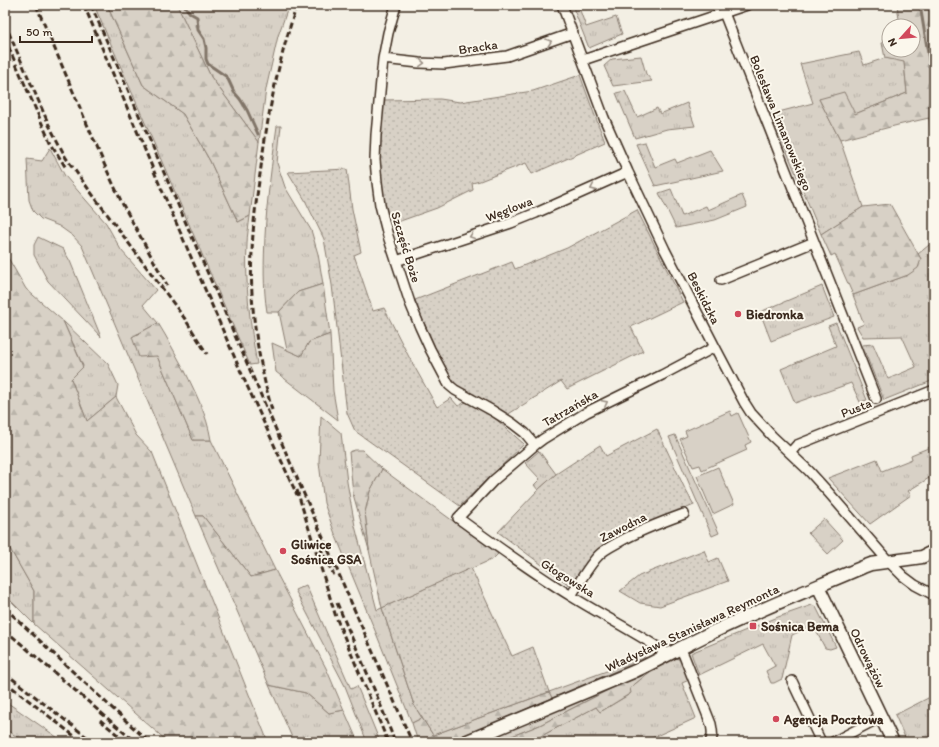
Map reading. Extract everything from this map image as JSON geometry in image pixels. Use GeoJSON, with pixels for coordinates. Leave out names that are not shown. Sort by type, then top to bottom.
{"type":"FeatureCollection","features":[{"type":"Feature","properties":{"kind":"street","name":"Szczęść Boże"},"geometry":{"type":"LineString","coordinates":[[396,5],[388,33],[383,59],[377,112],[375,160],[380,204],[388,236],[410,303],[420,328],[449,385],[512,423],[525,433],[535,445]]}},
{"type":"Feature","properties":{"kind":"street","name":"Beskidzka"},"geometry":{"type":"LineString","coordinates":[[562,5],[601,112],[628,172],[665,250],[751,413],[829,493],[888,562],[903,576],[934,595]]}},
{"type":"Feature","properties":{"kind":"street"},"geometry":{"type":"LineString","coordinates":[[583,60],[748,5]]}},
{"type":"Feature","properties":{"kind":"street","name":"Bolesława Limanowskiego"},"geometry":{"type":"LineString","coordinates":[[724,14],[876,399]]}},
{"type":"Feature","properties":{"kind":"street","name":"Bracka"},"geometry":{"type":"LineString","coordinates":[[383,59],[444,64],[507,56],[573,33]]}},
{"type":"Feature","properties":{"kind":"street","name":"Węglowa"},"geometry":{"type":"LineString","coordinates":[[396,261],[511,223],[628,172]]}},
{"type":"Feature","properties":{"kind":"street"},"geometry":{"type":"LineString","coordinates":[[721,280],[814,242]]}},
{"type":"Feature","properties":{"kind":"street","name":"Tatrzańska"},"geometry":{"type":"LineString","coordinates":[[458,518],[494,480],[535,445],[587,412],[715,347]]}},
{"type":"Feature","properties":{"kind":"street","name":"Pusta"},"geometry":{"type":"LineString","coordinates":[[790,453],[797,446],[934,390]]}},
{"type":"Feature","properties":{"kind":"street","name":"Zawodna"},"geometry":{"type":"LineString","coordinates":[[571,596],[592,564],[606,549],[637,533],[684,514]]}},
{"type":"Feature","properties":{"kind":"street","name":"Głogowska"},"geometry":{"type":"LineString","coordinates":[[458,518],[571,596],[639,635],[668,654]]}},
{"type":"Feature","properties":{"kind":"street","name":"Władysława Stanisława Reymonta"},"geometry":{"type":"LineString","coordinates":[[465,742],[633,672],[748,616],[870,564],[922,557],[934,551]]}},
{"type":"Feature","properties":{"kind":"street","name":"Odrowążów"},"geometry":{"type":"LineString","coordinates":[[818,586],[893,742]]}},
{"type":"Feature","properties":{"kind":"street"},"geometry":{"type":"LineString","coordinates":[[680,648],[711,724],[713,738],[710,742]]}},
{"type":"Feature","properties":{"kind":"street"},"geometry":{"type":"LineString","coordinates":[[792,681],[821,742]]}},
{"type":"Feature","properties":{"kind":"street"},"geometry":{"type":"LineString","coordinates":[[833,742],[881,717]]}},
{"type":"Feature","properties":{"kind":"green space"},"geometry":{"type":"Polygon","coordinates":[[[94,5],[107,5],[143,85],[183,114],[210,161],[238,222],[250,216],[247,241],[247,289],[257,364],[250,365],[94,5]]]}},
{"type":"Feature","properties":{"kind":"green space"},"geometry":{"type":"Polygon","coordinates":[[[107,5],[177,5],[211,77],[259,142],[250,216],[238,222],[210,161],[183,114],[143,85],[107,5]]]}},
{"type":"Feature","properties":{"kind":"green space"},"geometry":{"type":"Polygon","coordinates":[[[177,5],[289,5],[278,36],[266,89],[259,142],[211,77],[177,5]]]}},
{"type":"Feature","properties":{"kind":"green space"},"geometry":{"type":"Polygon","coordinates":[[[572,5],[578,5],[586,27],[616,17],[622,34],[589,48],[572,5]]]}},
{"type":"Feature","properties":{"kind":"green space"},"geometry":{"type":"Polygon","coordinates":[[[897,5],[934,5],[934,154],[929,118],[840,140],[819,99],[844,92],[855,114],[907,93],[904,62],[885,58],[921,58],[921,18],[899,18],[897,5]]]}},
{"type":"Feature","properties":{"kind":"green space"},"geometry":{"type":"Polygon","coordinates":[[[859,52],[864,65],[885,58],[904,61],[907,93],[855,114],[819,99],[840,140],[863,207],[821,234],[771,114],[813,103],[800,64],[859,52]]]}},
{"type":"Feature","properties":{"kind":"green space"},"geometry":{"type":"Polygon","coordinates":[[[641,56],[646,74],[652,81],[613,86],[604,66],[612,59],[641,56]]]}},
{"type":"Feature","properties":{"kind":"green space"},"geometry":{"type":"Polygon","coordinates":[[[580,75],[605,142],[532,174],[526,163],[472,183],[473,190],[437,208],[389,225],[384,204],[380,172],[380,129],[384,100],[440,99],[460,102],[533,91],[580,75]]]}},
{"type":"Feature","properties":{"kind":"green space"},"geometry":{"type":"Polygon","coordinates":[[[625,91],[637,117],[657,108],[660,114],[687,103],[695,126],[667,129],[635,138],[616,93],[625,91]]]}},
{"type":"Feature","properties":{"kind":"green space"},"geometry":{"type":"Polygon","coordinates":[[[277,126],[281,126],[277,163],[285,187],[311,230],[318,254],[323,284],[298,292],[279,312],[267,312],[264,284],[265,236],[268,194],[277,126]]]}},
{"type":"Feature","properties":{"kind":"green space"},"geometry":{"type":"Polygon","coordinates":[[[645,142],[655,167],[675,159],[677,163],[710,150],[723,171],[655,186],[636,144],[645,142]]]}},
{"type":"Feature","properties":{"kind":"green space"},"geometry":{"type":"Polygon","coordinates":[[[50,148],[65,176],[106,223],[121,250],[156,290],[143,305],[158,323],[132,337],[157,356],[193,440],[211,440],[275,570],[251,577],[203,516],[196,516],[82,246],[73,236],[59,226],[41,219],[33,211],[29,200],[27,159],[42,161],[50,148]]]}},
{"type":"Feature","properties":{"kind":"green space"},"geometry":{"type":"Polygon","coordinates":[[[347,169],[352,209],[361,252],[354,255],[373,311],[384,308],[437,407],[451,398],[458,406],[468,401],[490,414],[524,444],[460,506],[355,431],[347,413],[332,285],[324,239],[305,200],[288,172],[347,169]]]}},
{"type":"Feature","properties":{"kind":"green space"},"geometry":{"type":"Polygon","coordinates":[[[671,189],[682,216],[706,206],[708,210],[742,195],[747,207],[715,220],[676,228],[659,193],[671,189]]]}},
{"type":"Feature","properties":{"kind":"green space"},"geometry":{"type":"Polygon","coordinates":[[[890,204],[921,259],[918,268],[908,275],[853,295],[835,254],[831,256],[821,234],[863,207],[890,204]]]}},
{"type":"Feature","properties":{"kind":"green space"},"geometry":{"type":"Polygon","coordinates":[[[637,210],[683,302],[631,327],[643,351],[567,389],[561,381],[507,415],[457,386],[444,367],[421,317],[415,300],[512,262],[515,269],[567,248],[637,210]]]}},
{"type":"Feature","properties":{"kind":"green space"},"geometry":{"type":"Polygon","coordinates":[[[5,231],[7,256],[26,289],[63,321],[83,367],[71,379],[87,421],[116,397],[136,435],[152,452],[268,742],[168,742],[34,624],[34,591],[9,547],[5,545],[5,231]]]}},
{"type":"Feature","properties":{"kind":"green space"},"geometry":{"type":"Polygon","coordinates":[[[38,237],[63,249],[70,261],[101,337],[48,281],[34,255],[34,245],[38,237]]]}},
{"type":"Feature","properties":{"kind":"green space"},"geometry":{"type":"Polygon","coordinates":[[[934,241],[934,380],[884,400],[862,345],[873,344],[888,379],[916,367],[902,336],[863,337],[857,327],[864,324],[853,295],[908,275],[921,259],[918,254],[934,241]]]}},
{"type":"Feature","properties":{"kind":"green space"},"geometry":{"type":"Polygon","coordinates":[[[323,284],[330,334],[309,342],[301,356],[287,350],[279,312],[298,292],[323,284]]]}},
{"type":"Feature","properties":{"kind":"green space"},"geometry":{"type":"Polygon","coordinates":[[[822,286],[834,317],[771,341],[760,312],[822,286]]]}},
{"type":"Feature","properties":{"kind":"green space"},"geometry":{"type":"Polygon","coordinates":[[[63,321],[108,364],[118,385],[116,397],[87,421],[71,379],[83,366],[63,321]]]}},
{"type":"Feature","properties":{"kind":"green space"},"geometry":{"type":"Polygon","coordinates":[[[158,323],[169,341],[197,396],[207,422],[211,440],[193,440],[157,356],[139,357],[132,337],[158,323]]]}},
{"type":"Feature","properties":{"kind":"green space"},"geometry":{"type":"Polygon","coordinates":[[[836,323],[867,400],[860,402],[851,383],[795,403],[781,369],[836,346],[828,326],[836,323]]]}},
{"type":"Feature","properties":{"kind":"green space"},"geometry":{"type":"Polygon","coordinates":[[[330,334],[333,391],[338,420],[276,372],[272,343],[301,356],[309,342],[330,334]]]}},
{"type":"Feature","properties":{"kind":"green space"},"geometry":{"type":"Polygon","coordinates":[[[730,411],[732,416],[738,413],[751,442],[745,445],[747,450],[702,470],[700,465],[693,467],[680,439],[687,436],[685,431],[730,411]]]}},
{"type":"Feature","properties":{"kind":"green space"},"geometry":{"type":"Polygon","coordinates":[[[321,416],[341,433],[347,482],[355,526],[377,610],[382,608],[414,705],[422,718],[412,723],[335,534],[324,503],[319,462],[321,416]]]}},
{"type":"Feature","properties":{"kind":"green space"},"geometry":{"type":"Polygon","coordinates":[[[657,429],[694,505],[626,534],[593,555],[572,584],[569,585],[498,532],[538,490],[556,474],[600,445],[606,456],[657,429]]]}},
{"type":"Feature","properties":{"kind":"green space"},"geometry":{"type":"Polygon","coordinates":[[[675,435],[719,533],[712,536],[669,437],[675,435]]]}},
{"type":"Feature","properties":{"kind":"green space"},"geometry":{"type":"Polygon","coordinates":[[[932,442],[934,442],[934,475],[908,491],[911,495],[870,524],[828,478],[877,459],[882,471],[912,459],[911,455],[933,446],[932,442]]]}},
{"type":"Feature","properties":{"kind":"green space"},"geometry":{"type":"Polygon","coordinates":[[[362,450],[382,469],[370,491],[365,512],[369,550],[353,494],[349,452],[362,450]]]}},
{"type":"Feature","properties":{"kind":"green space"},"geometry":{"type":"Polygon","coordinates":[[[539,451],[556,474],[538,490],[534,485],[540,479],[525,463],[539,451]]]}},
{"type":"Feature","properties":{"kind":"green space"},"geometry":{"type":"Polygon","coordinates":[[[718,467],[734,504],[713,514],[697,476],[718,467]]]}},
{"type":"Feature","properties":{"kind":"green space"},"geometry":{"type":"Polygon","coordinates":[[[382,469],[498,554],[493,559],[382,608],[369,550],[365,512],[370,491],[382,469]]]}},
{"type":"Feature","properties":{"kind":"green space"},"geometry":{"type":"Polygon","coordinates":[[[196,516],[203,516],[251,577],[275,570],[326,668],[344,710],[329,713],[306,693],[269,685],[196,516]]]}},
{"type":"Feature","properties":{"kind":"green space"},"geometry":{"type":"Polygon","coordinates":[[[824,519],[843,540],[828,554],[808,533],[824,519]]]}},
{"type":"Feature","properties":{"kind":"green space"},"geometry":{"type":"Polygon","coordinates":[[[5,545],[9,547],[34,591],[34,624],[5,595],[5,545]]]}},
{"type":"Feature","properties":{"kind":"green space"},"geometry":{"type":"Polygon","coordinates":[[[704,550],[709,562],[718,558],[728,581],[660,606],[640,603],[620,591],[639,576],[704,550]]]}},
{"type":"Feature","properties":{"kind":"green space"},"geometry":{"type":"Polygon","coordinates":[[[471,568],[512,656],[533,647],[549,692],[433,735],[414,705],[382,608],[471,568]]]}},
{"type":"Feature","properties":{"kind":"green space"},"geometry":{"type":"Polygon","coordinates":[[[306,585],[351,689],[357,686],[380,742],[367,742],[345,686],[295,590],[306,585]]]}},
{"type":"Feature","properties":{"kind":"green space"},"geometry":{"type":"Polygon","coordinates":[[[812,605],[816,607],[836,647],[830,649],[825,648],[813,625],[792,635],[782,679],[774,683],[771,683],[766,671],[775,666],[763,644],[699,675],[691,653],[778,617],[812,605]]]}},
{"type":"Feature","properties":{"kind":"green space"},"geometry":{"type":"Polygon","coordinates":[[[645,657],[646,658],[552,698],[549,692],[645,657]]]}},
{"type":"Feature","properties":{"kind":"green space"},"geometry":{"type":"Polygon","coordinates":[[[673,657],[681,660],[689,680],[682,683],[696,718],[643,742],[530,742],[596,707],[600,712],[630,694],[630,688],[652,670],[651,668],[673,657]]]}},
{"type":"Feature","properties":{"kind":"green space"},"geometry":{"type":"Polygon","coordinates":[[[651,668],[652,670],[630,688],[631,693],[600,712],[596,707],[530,742],[497,742],[540,725],[651,668]]]}},
{"type":"Feature","properties":{"kind":"green space"},"geometry":{"type":"Polygon","coordinates":[[[641,673],[540,725],[497,742],[477,742],[641,673]]]}},
{"type":"Feature","properties":{"kind":"green space"},"geometry":{"type":"Polygon","coordinates":[[[269,685],[306,693],[329,713],[344,710],[358,742],[294,742],[269,685]]]}},
{"type":"Feature","properties":{"kind":"green space"},"geometry":{"type":"Polygon","coordinates":[[[549,692],[552,698],[449,742],[418,742],[412,723],[422,718],[433,735],[549,692]]]}},
{"type":"Feature","properties":{"kind":"green space"},"geometry":{"type":"Polygon","coordinates":[[[934,695],[934,735],[929,738],[931,742],[907,742],[895,715],[934,695]]]}},
{"type":"Feature","properties":{"kind":"green space"},"geometry":{"type":"Polygon","coordinates":[[[5,701],[64,742],[25,742],[5,729],[5,701]]]}},
{"type":"Feature","properties":{"kind":"waterway"},"geometry":{"type":"LineString","coordinates":[[184,5],[190,13],[197,17],[198,30],[204,39],[208,64],[227,77],[234,92],[247,110],[258,134]]}},
{"type":"Feature","properties":{"kind":"waterway"},"geometry":{"type":"LineString","coordinates":[[920,5],[934,90]]}},
{"type":"Feature","properties":{"kind":"railway"},"geometry":{"type":"LineString","coordinates":[[36,5],[122,203],[167,285]]}},
{"type":"Feature","properties":{"kind":"railway"},"geometry":{"type":"LineString","coordinates":[[84,5],[244,379],[297,495]]}},
{"type":"Feature","properties":{"kind":"railway"},"geometry":{"type":"LineString","coordinates":[[91,5],[412,742]]}},
{"type":"Feature","properties":{"kind":"railway"},"geometry":{"type":"LineString","coordinates":[[272,410],[259,352],[253,312],[251,272],[254,220],[271,106],[285,45],[297,5]]}},
{"type":"Feature","properties":{"kind":"railway"},"geometry":{"type":"LineString","coordinates":[[5,24],[49,125],[66,158],[185,319],[207,354]]}},
{"type":"Feature","properties":{"kind":"railway"},"geometry":{"type":"LineString","coordinates":[[5,39],[50,142],[66,168]]}},
{"type":"Feature","properties":{"kind":"railway"},"geometry":{"type":"LineString","coordinates":[[297,490],[336,617],[388,742]]}},
{"type":"Feature","properties":{"kind":"railway"},"geometry":{"type":"LineString","coordinates":[[320,547],[334,575]]}},
{"type":"Feature","properties":{"kind":"railway"},"geometry":{"type":"LineString","coordinates":[[337,603],[395,742]]}},
{"type":"Feature","properties":{"kind":"railway"},"geometry":{"type":"LineString","coordinates":[[5,608],[149,742]]}},
{"type":"Feature","properties":{"kind":"railway"},"geometry":{"type":"LineString","coordinates":[[5,630],[135,742]]}},
{"type":"Feature","properties":{"kind":"railway"},"geometry":{"type":"LineString","coordinates":[[5,673],[93,742]]}},
{"type":"Feature","properties":{"kind":"railway"},"geometry":{"type":"LineString","coordinates":[[5,682],[82,742]]}},
{"type":"Feature","properties":{"kind":"railway"},"geometry":{"type":"LineString","coordinates":[[100,720],[126,742]]}},
{"type":"Feature","properties":{"kind":"place","name":"Biedronka"},"geometry":{"type":"Point","coordinates":[738,314]}},
{"type":"Feature","properties":{"kind":"place","name":"Gliwice Sośnica GSA"},"geometry":{"type":"Point","coordinates":[283,551]}},
{"type":"Feature","properties":{"kind":"place","name":"Sośnica Bema"},"geometry":{"type":"Point","coordinates":[753,626]}},
{"type":"Feature","properties":{"kind":"place","name":"Agencja Pocztowa"},"geometry":{"type":"Point","coordinates":[776,719]}}]}
